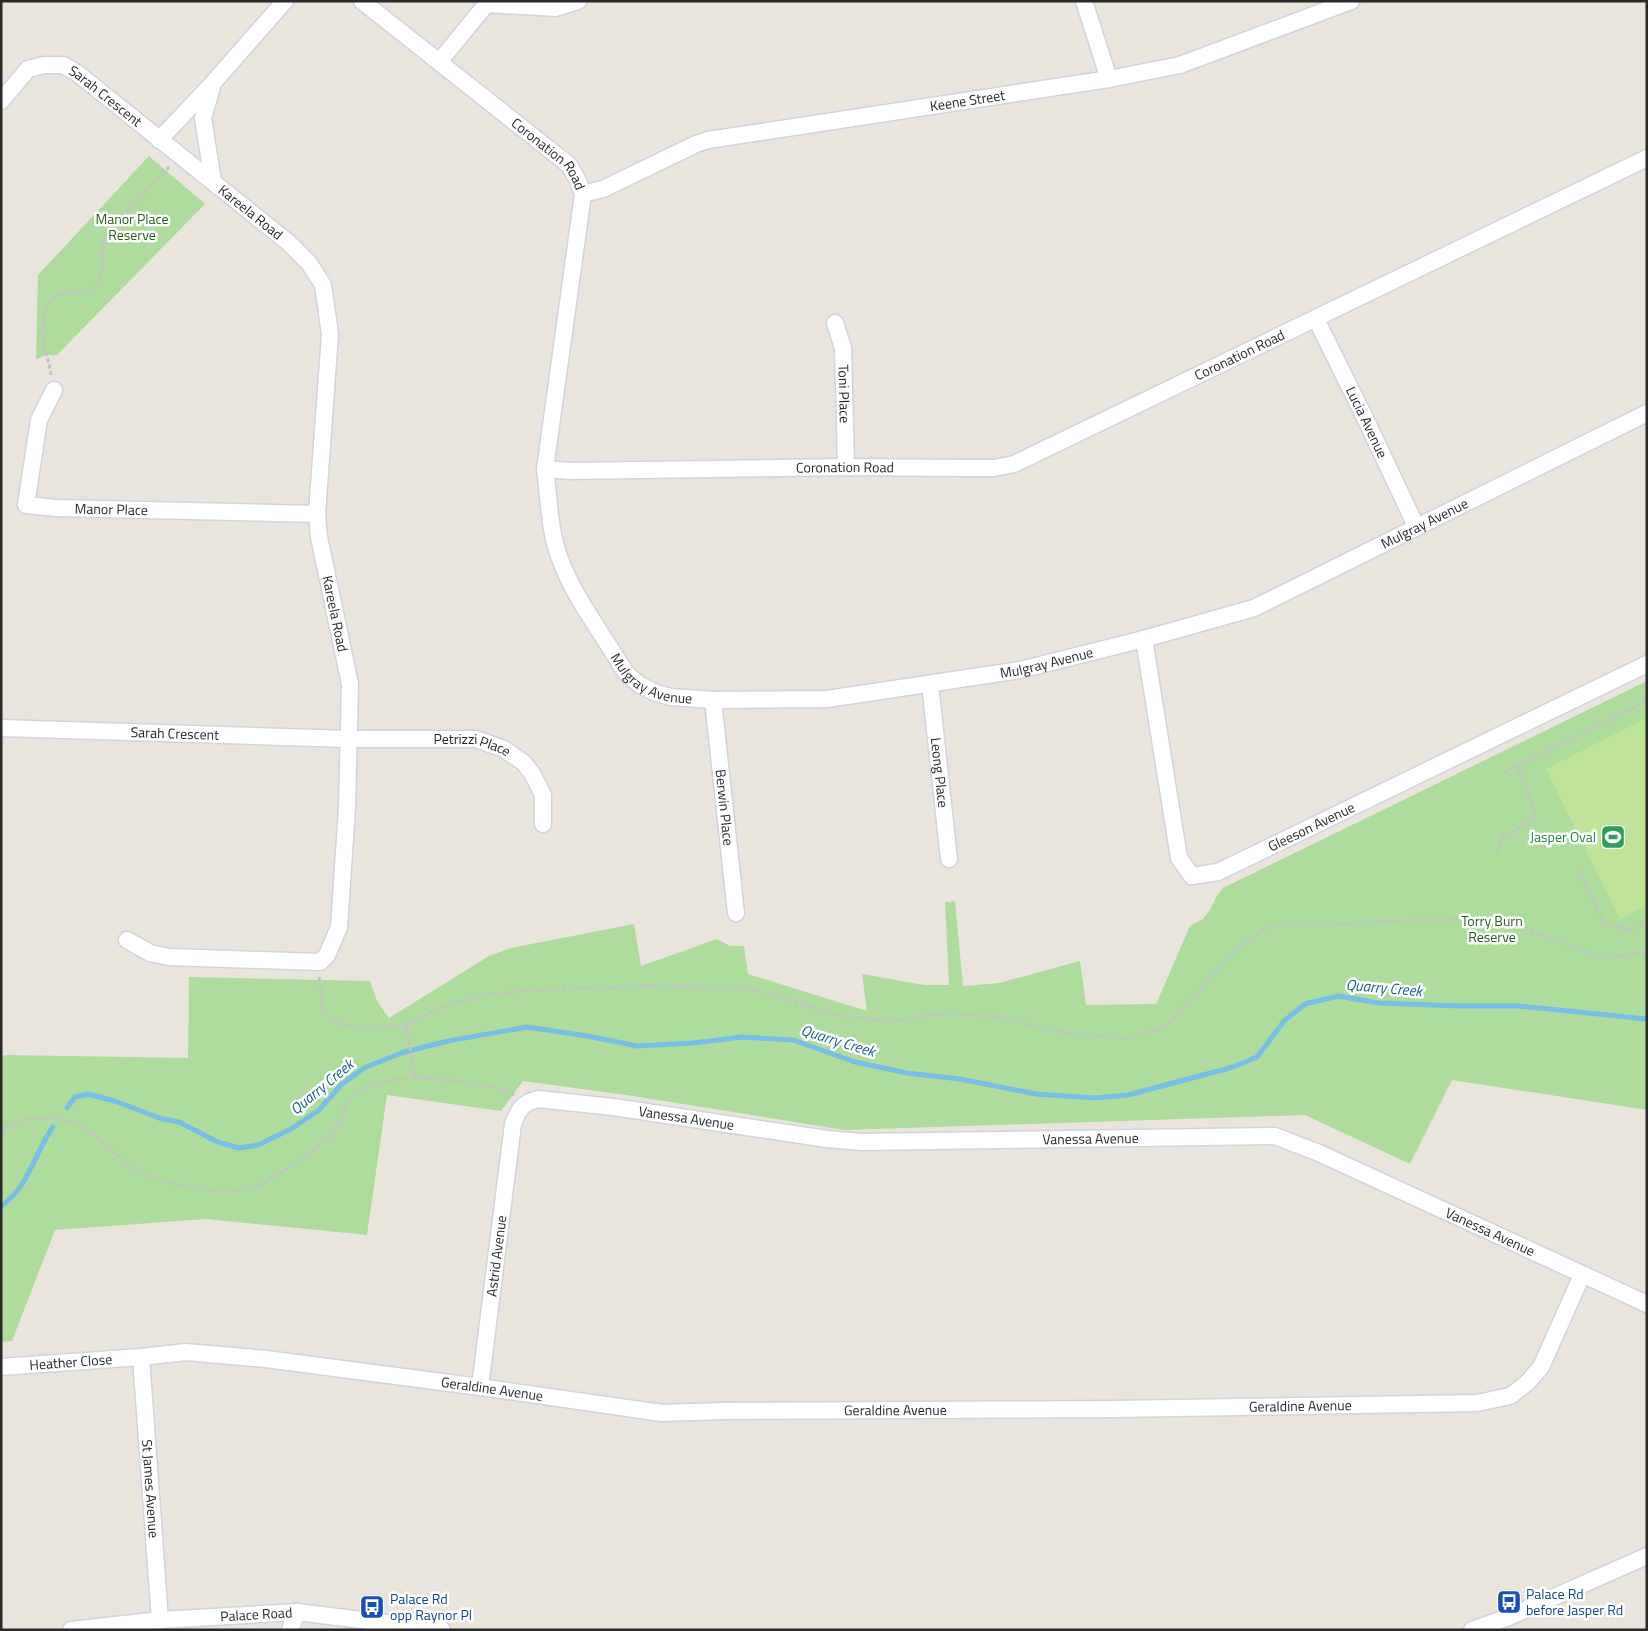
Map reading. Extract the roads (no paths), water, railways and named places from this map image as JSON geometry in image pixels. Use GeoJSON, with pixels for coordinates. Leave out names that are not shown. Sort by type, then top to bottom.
{"type":"FeatureCollection","features":[{"type":"Feature","properties":{"kind":"street"},"geometry":{"type":"LineString","coordinates":[[160,140],[285,1]]}},
{"type":"Feature","properties":{"kind":"street","name":"Coronation Road"},"geometry":{"type":"LineString","coordinates":[[362,1],[569,165],[583,194],[546,469],[587,471],[846,467],[987,468],[1014,464],[1647,158]]}},
{"type":"Feature","properties":{"kind":"street"},"geometry":{"type":"LineString","coordinates":[[439,62],[487,3],[556,8],[578,1]]}},
{"type":"Feature","properties":{"kind":"street"},"geometry":{"type":"LineString","coordinates":[[1084,1],[1109,78]]}},
{"type":"Feature","properties":{"kind":"street","name":"Keene Street"},"geometry":{"type":"LineString","coordinates":[[583,194],[603,189],[696,144],[722,137],[1109,78],[1180,65],[1350,1]]}},
{"type":"Feature","properties":{"kind":"street","name":"Sarah Crescent"},"geometry":{"type":"LineString","coordinates":[[1,100],[28,69],[44,65],[63,65],[77,73],[160,140]]}},
{"type":"Feature","properties":{"kind":"street"},"geometry":{"type":"LineString","coordinates":[[212,84],[203,118],[213,181]]}},
{"type":"Feature","properties":{"kind":"street","name":"Kareela Road"},"geometry":{"type":"LineString","coordinates":[[128,940],[150,953],[169,957],[320,962],[331,948],[339,927],[349,739],[350,684],[319,537],[317,514],[330,334],[323,285],[309,263],[289,243],[160,140]]}},
{"type":"Feature","properties":{"kind":"street","name":"Lucia Avenue"},"geometry":{"type":"LineString","coordinates":[[1316,319],[1416,526]]}},
{"type":"Feature","properties":{"kind":"street","name":"Toni Place"},"geometry":{"type":"LineString","coordinates":[[835,323],[843,348],[846,467]]}},
{"type":"Feature","properties":{"kind":"street","name":"Manor Place"},"geometry":{"type":"LineString","coordinates":[[54,390],[38,420],[26,505],[56,508],[317,514]]}},
{"type":"Feature","properties":{"kind":"street","name":"Mulgray Avenue"},"geometry":{"type":"LineString","coordinates":[[546,469],[558,555],[568,580],[627,674],[640,685],[656,693],[671,697],[713,700],[827,699],[1020,670],[1144,639],[1254,608],[1647,413]]}},
{"type":"Feature","properties":{"kind":"street","name":"Gleeson Avenue"},"geometry":{"type":"LineString","coordinates":[[1144,639],[1179,858],[1192,876],[1218,872],[1647,664]]}},
{"type":"Feature","properties":{"kind":"street","name":"Leong Place"},"geometry":{"type":"LineString","coordinates":[[930,684],[949,859]]}},
{"type":"Feature","properties":{"kind":"street","name":"Berwin Place"},"geometry":{"type":"LineString","coordinates":[[713,700],[736,913]]}},
{"type":"Feature","properties":{"kind":"street","name":"Sarah Crescent"},"geometry":{"type":"LineString","coordinates":[[1,728],[349,739]]}},
{"type":"Feature","properties":{"kind":"street","name":"Petrizzi Place"},"geometry":{"type":"LineString","coordinates":[[349,739],[476,739],[504,749],[524,763],[533,775],[543,795],[544,824]]}},
{"type":"Feature","properties":{"kind":"street","name":"Vanessa Avenue"},"geometry":{"type":"LineString","coordinates":[[528,1102],[538,1099],[613,1107],[827,1139],[862,1142],[1275,1136],[1319,1153],[1647,1304]]}},
{"type":"Feature","properties":{"kind":"street","name":"Astrid Avenue"},"geometry":{"type":"LineString","coordinates":[[480,1387],[513,1124],[519,1111],[528,1102]]}},
{"type":"Feature","properties":{"kind":"street","name":"Geraldine Avenue"},"geometry":{"type":"LineString","coordinates":[[141,1358],[186,1352],[266,1359],[662,1413],[1113,1409],[1477,1403],[1510,1396],[1527,1383],[1541,1367],[1582,1274]]}},
{"type":"Feature","properties":{"kind":"street","name":"Heather Close"},"geometry":{"type":"LineString","coordinates":[[1,1367],[141,1358]]}},
{"type":"Feature","properties":{"kind":"street","name":"St James Avenue"},"geometry":{"type":"LineString","coordinates":[[141,1358],[160,1620]]}},
{"type":"Feature","properties":{"kind":"street"},"geometry":{"type":"LineString","coordinates":[[1472,1630],[1509,1617],[1647,1556]]}},
{"type":"Feature","properties":{"kind":"street"},"geometry":{"type":"LineString","coordinates":[[290,1630],[297,1612]]}},
{"type":"Feature","properties":{"kind":"street","name":"Palace Road"},"geometry":{"type":"LineString","coordinates":[[71,1630],[160,1620],[297,1612],[442,1630]]}},
{"type":"Feature","properties":{"kind":"waterway","name":"Quarry Creek"},"geometry":{"type":"LineString","coordinates":[[67,1108],[75,1097],[88,1094],[115,1101],[159,1118],[179,1122],[218,1142],[239,1148],[258,1145],[291,1129],[319,1110],[341,1085],[364,1068],[401,1053],[448,1041],[527,1027],[637,1046],[693,1043],[742,1037],[793,1040],[855,1062],[907,1073],[960,1079],[1036,1094],[1096,1098],[1128,1095],[1233,1067],[1257,1057],[1284,1021],[1305,1004],[1338,996],[1379,1003],[1519,1006],[1647,1019]]}},
{"type":"Feature","properties":{"kind":"waterway","name":"Quarry Creek"},"geometry":{"type":"LineString","coordinates":[[1,1206],[19,1189],[53,1127]]}},
{"type":"Feature","properties":{"kind":"place","name":"Jasper Oval"},"geometry":{"type":"Point","coordinates":[1613,837]}},
{"type":"Feature","properties":{"kind":"place","name":"Palace Rd before Jasper Rd"},"geometry":{"type":"Point","coordinates":[1509,1602]}},
{"type":"Feature","properties":{"kind":"place","name":"Palace Rd opp Raynor Pl"},"geometry":{"type":"Point","coordinates":[372,1607]}},
{"type":"Feature","properties":{"kind":"park label","name":"Manor Place Reserve"},"geometry":{"type":"Point","coordinates":[132,227]}},
{"type":"Feature","properties":{"kind":"park label","name":"Torry Burn Reserve"},"geometry":{"type":"Point","coordinates":[1492,930]}}]}
